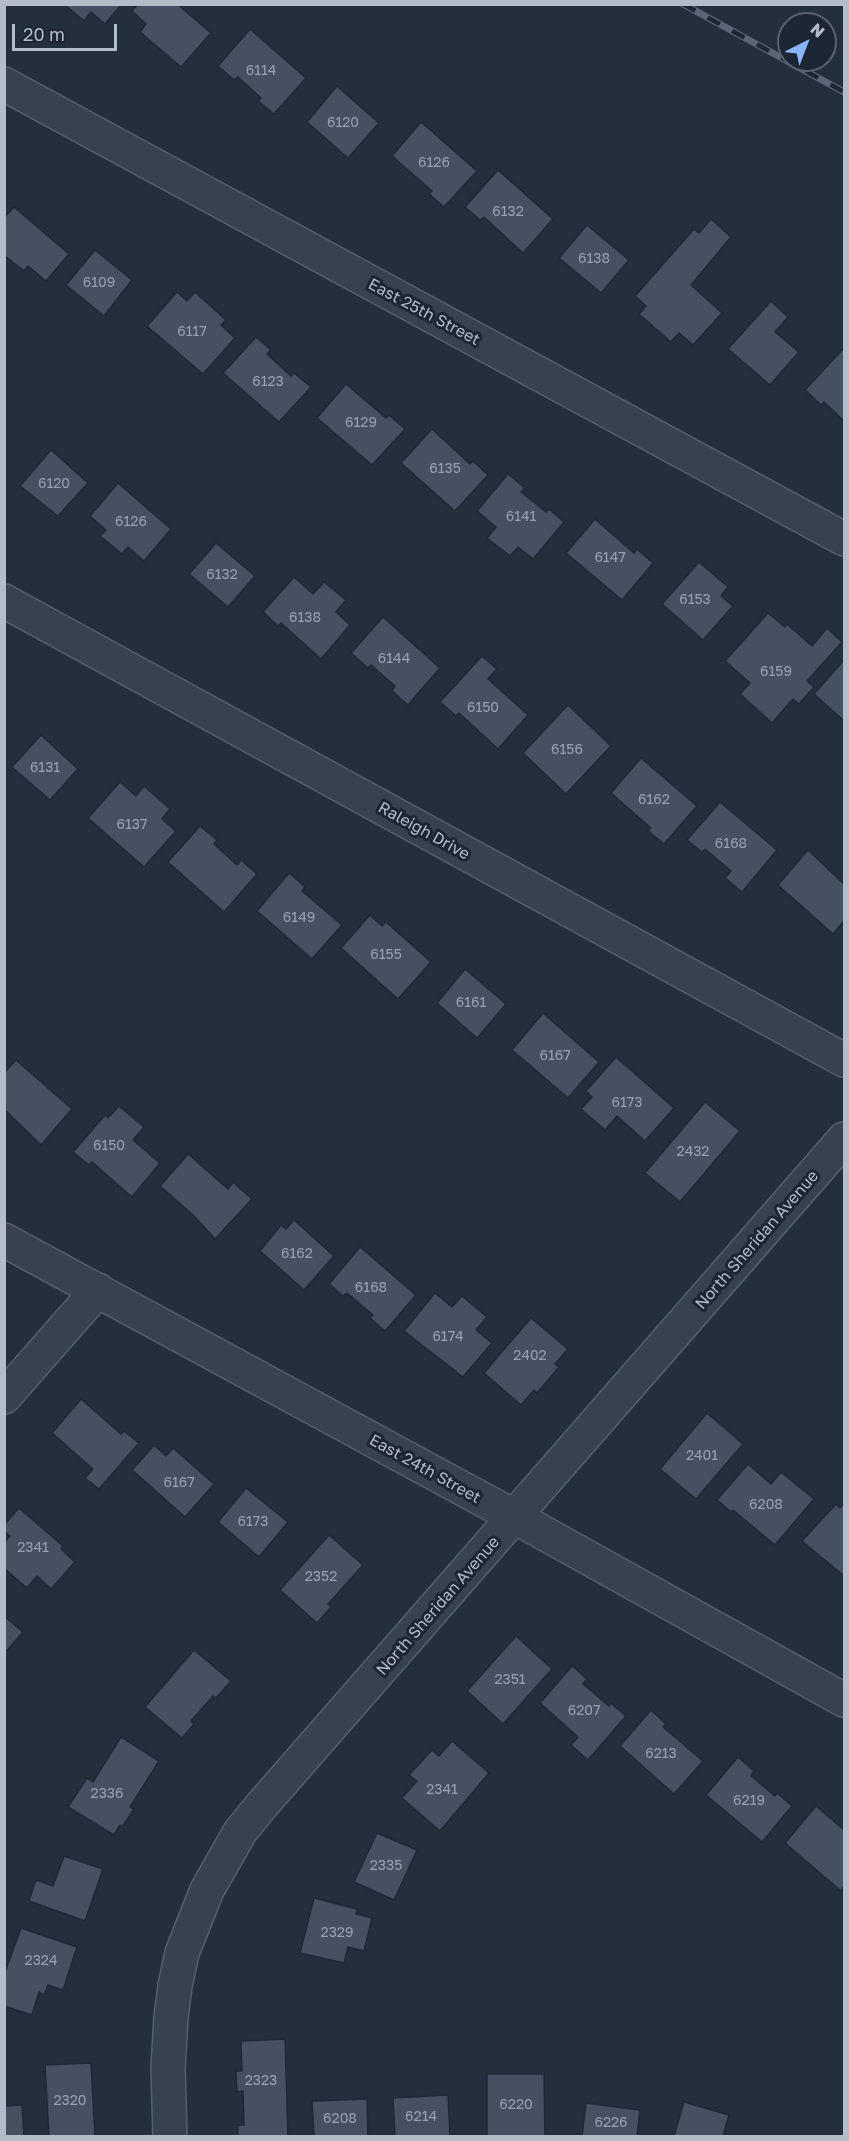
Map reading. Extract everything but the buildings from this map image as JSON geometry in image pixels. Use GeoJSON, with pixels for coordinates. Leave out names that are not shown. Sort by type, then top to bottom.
{"type":"FeatureCollection","features":[{"type":"Feature","properties":{"kind":"street","name":"East 25th Street"},"geometry":{"type":"LineString","coordinates":[[4,84],[844,539]]}},
{"type":"Feature","properties":{"kind":"street","name":"Raleigh Drive"},"geometry":{"type":"LineString","coordinates":[[4,601],[844,1060]]}},
{"type":"Feature","properties":{"kind":"street","name":"North Sheridan Avenue"},"geometry":{"type":"LineString","coordinates":[[170,2136],[168,2051],[175,1986],[182,1953],[207,1890],[240,1832],[844,1139]]}},
{"type":"Feature","properties":{"kind":"street","name":"East 24th Street"},"geometry":{"type":"LineString","coordinates":[[4,1240],[515,1517],[844,1700]]}},
{"type":"Feature","properties":{"kind":"street"},"geometry":{"type":"LineString","coordinates":[[4,1396],[98,1290]]}},
{"type":"Feature","properties":{"kind":"railway"},"geometry":{"type":"LineString","coordinates":[[683,4],[844,92]]}}]}
